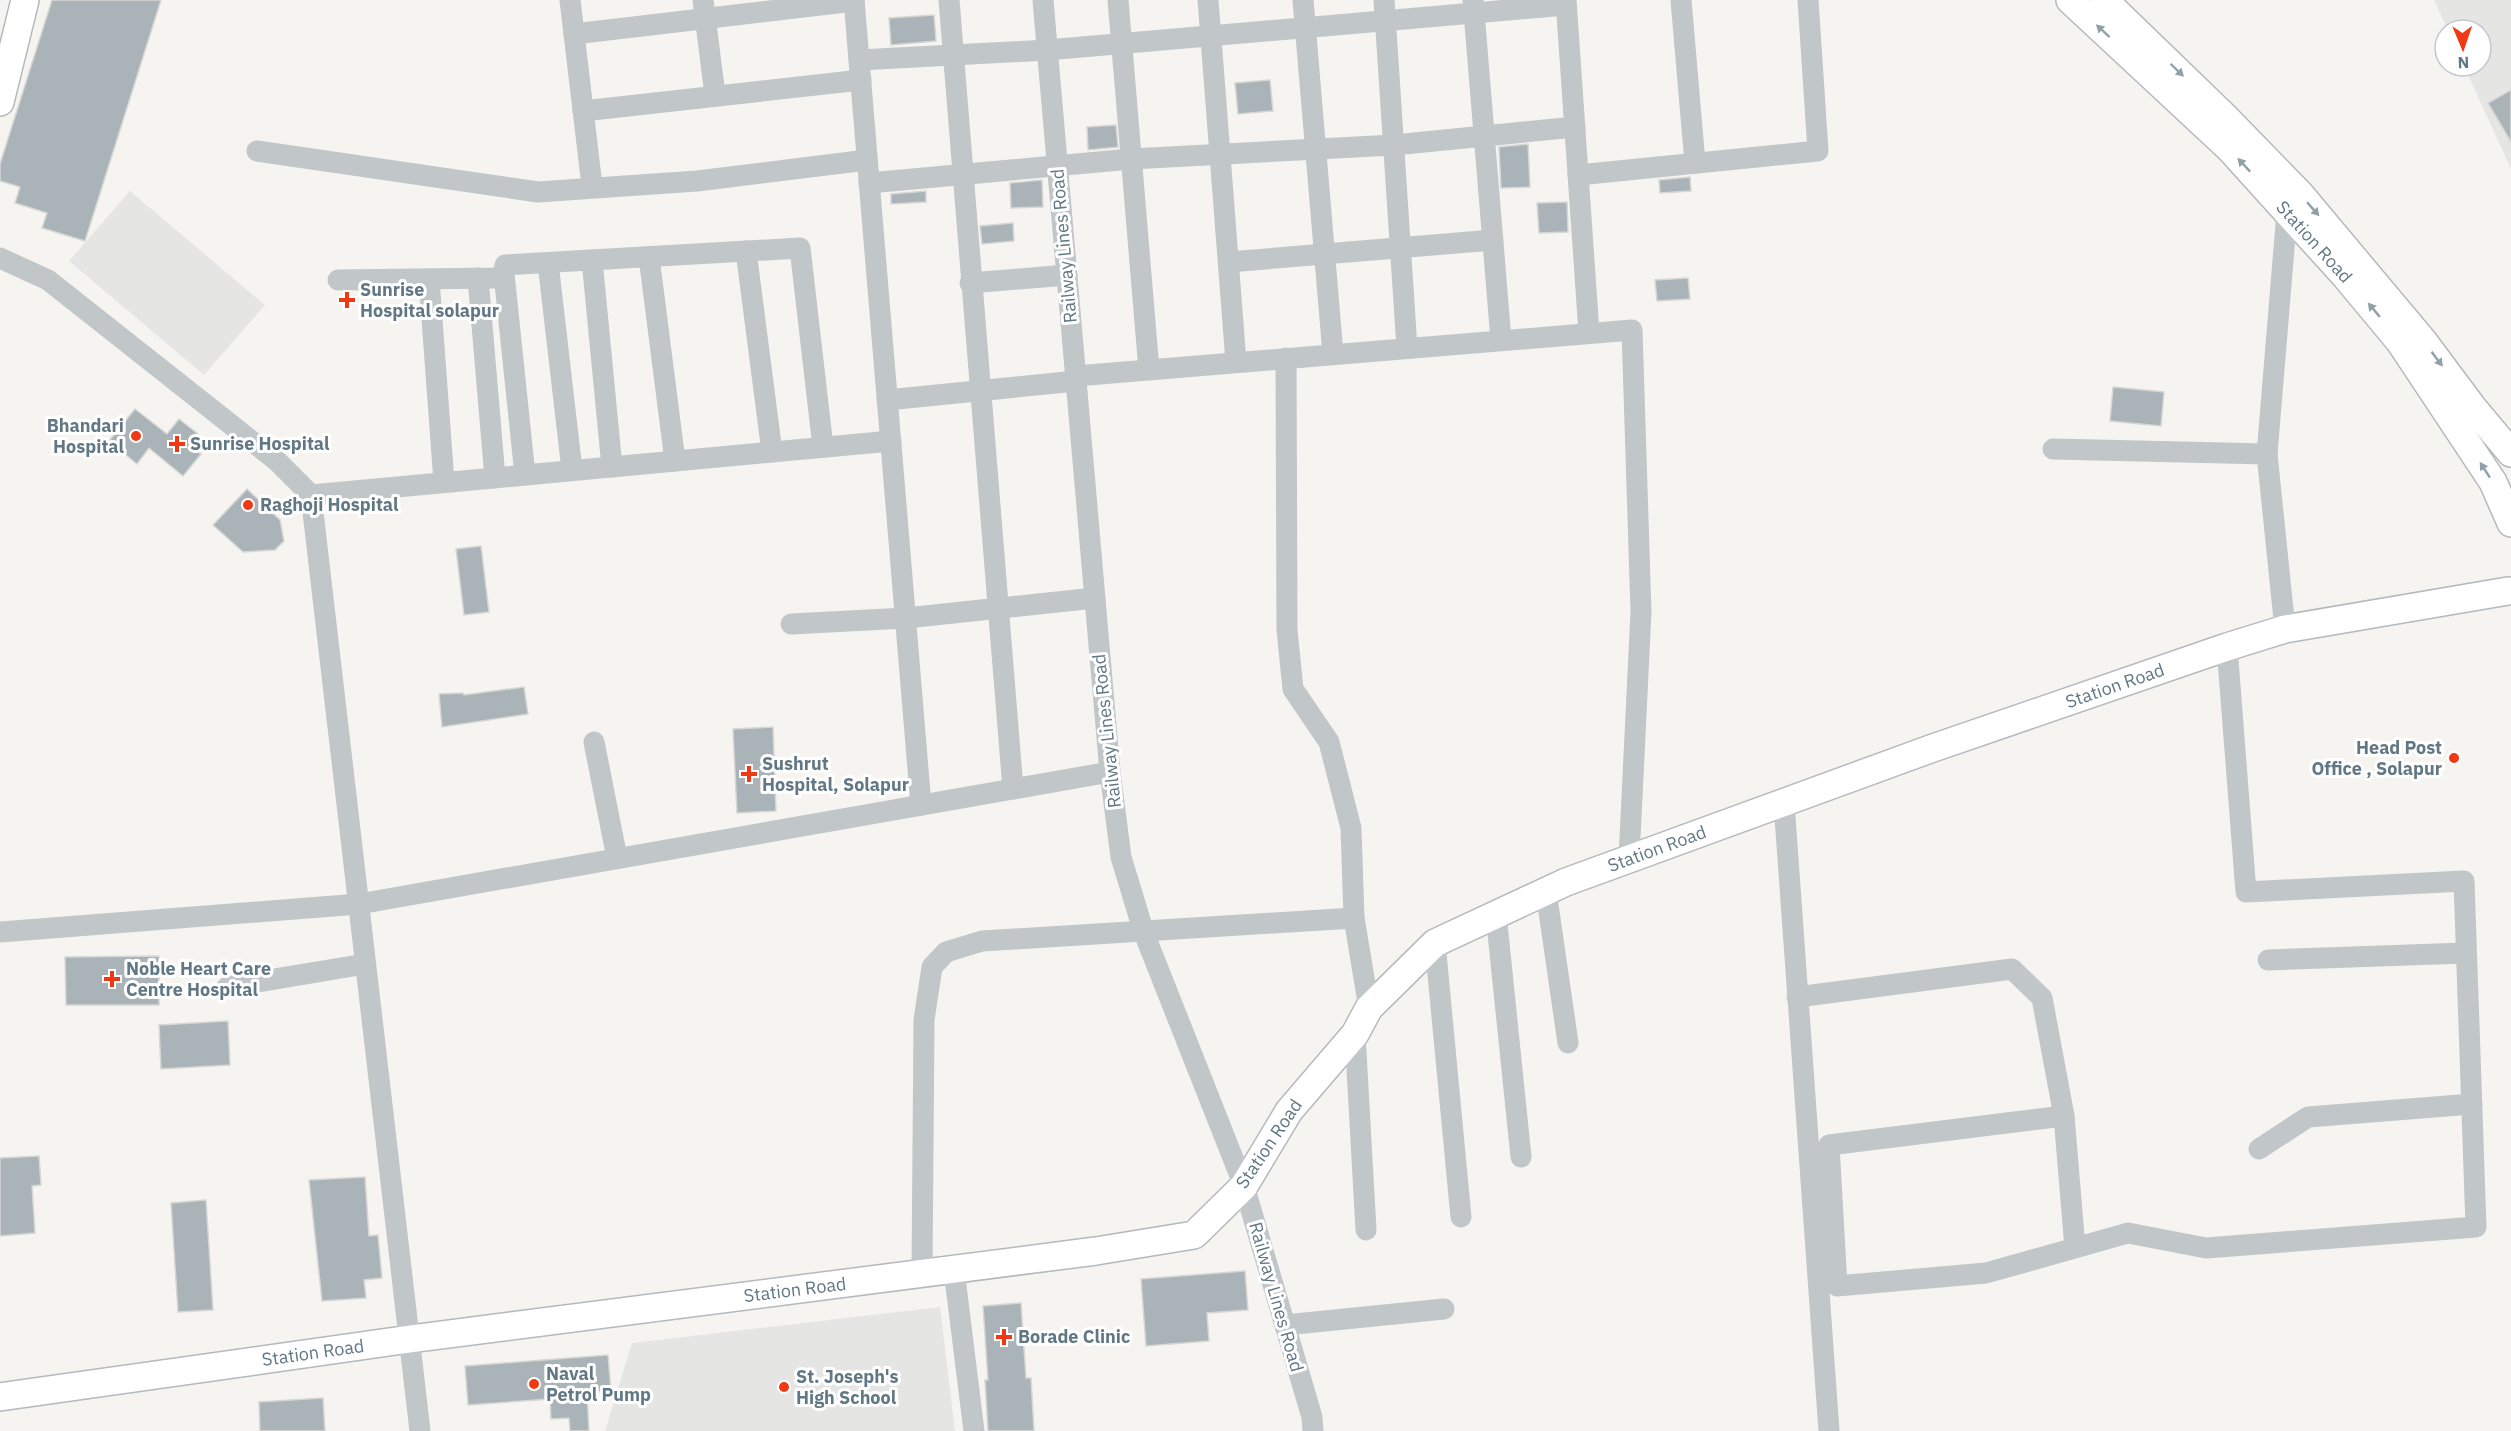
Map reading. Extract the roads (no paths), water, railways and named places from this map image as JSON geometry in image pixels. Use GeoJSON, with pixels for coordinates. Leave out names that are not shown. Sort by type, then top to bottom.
{"type":"FeatureCollection","features":[{"type":"Feature","properties":{"kind":"main road"},"geometry":{"type":"LineString","coordinates":[[0,102],[25,0]]}},
{"type":"Feature","properties":{"kind":"main road","name":"Station Road"},"geometry":{"type":"LineString","coordinates":[[2070,0],[2229,148],[2400,342],[2493,482],[2511,522]]}},
{"type":"Feature","properties":{"kind":"main road","name":"Station Road"},"geometry":{"type":"LineString","coordinates":[[2104,0],[2224,116],[2300,194],[2417,333],[2511,453]]}},
{"type":"Feature","properties":{"kind":"main road","name":"Station Road"},"geometry":{"type":"LineString","coordinates":[[0,1396],[410,1339],[954,1270],[1194,1235],[1244,1186],[1289,1111],[1355,1034],[1369,1008],[1435,943],[1546,891],[1629,859],[2227,647],[2285,629],[2510,593]]}},
{"type":"Feature","properties":{"kind":"street"},"geometry":{"type":"LineString","coordinates":[[570,0],[592,186]]}},
{"type":"Feature","properties":{"kind":"street"},"geometry":{"type":"LineString","coordinates":[[574,34],[704,9],[854,0],[921,805]]}},
{"type":"Feature","properties":{"kind":"street"},"geometry":{"type":"LineString","coordinates":[[949,0],[970,283],[1013,789]]}},
{"type":"Feature","properties":{"kind":"street","name":"Railway Lines Road"},"geometry":{"type":"LineString","coordinates":[[1043,0],[1110,772],[1121,857],[1144,933],[1244,1186],[1312,1416],[1313,1431]]}},
{"type":"Feature","properties":{"kind":"street"},"geometry":{"type":"LineString","coordinates":[[1118,0],[1149,370]]}},
{"type":"Feature","properties":{"kind":"street"},"geometry":{"type":"LineString","coordinates":[[1208,0],[1236,362]]}},
{"type":"Feature","properties":{"kind":"street"},"geometry":{"type":"LineString","coordinates":[[1303,0],[1333,354]]}},
{"type":"Feature","properties":{"kind":"street"},"geometry":{"type":"LineString","coordinates":[[1682,0],[1695,163]]}},
{"type":"Feature","properties":{"kind":"street"},"geometry":{"type":"LineString","coordinates":[[1578,175],[1818,151],[1808,0]]}},
{"type":"Feature","properties":{"kind":"street"},"geometry":{"type":"LineString","coordinates":[[583,111],[715,95],[953,55],[1047,50],[1306,28],[1385,10],[1566,3],[1589,333]]}},
{"type":"Feature","properties":{"kind":"street"},"geometry":{"type":"LineString","coordinates":[[1474,7],[1501,340]]}},
{"type":"Feature","properties":{"kind":"street"},"geometry":{"type":"LineString","coordinates":[[704,9],[715,95]]}},
{"type":"Feature","properties":{"kind":"street"},"geometry":{"type":"LineString","coordinates":[[1385,10],[1407,348]]}},
{"type":"Feature","properties":{"kind":"street"},"geometry":{"type":"LineString","coordinates":[[869,183],[1131,159],[1394,145],[1575,127]]}},
{"type":"Feature","properties":{"kind":"street"},"geometry":{"type":"LineString","coordinates":[[257,151],[538,192],[592,186],[697,181],[867,160]]}},
{"type":"Feature","properties":{"kind":"street"},"geometry":{"type":"LineString","coordinates":[[2285,629],[2267,454],[2287,212]]}},
{"type":"Feature","properties":{"kind":"street"},"geometry":{"type":"LineString","coordinates":[[1229,262],[1492,240]]}},
{"type":"Feature","properties":{"kind":"street"},"geometry":{"type":"LineString","coordinates":[[525,475],[504,274],[505,265],[800,248],[823,447]]}},
{"type":"Feature","properties":{"kind":"street"},"geometry":{"type":"LineString","coordinates":[[746,252],[772,452]]}},
{"type":"Feature","properties":{"kind":"street"},"geometry":{"type":"LineString","coordinates":[[650,257],[675,461]]}},
{"type":"Feature","properties":{"kind":"street"},"geometry":{"type":"LineString","coordinates":[[0,258],[48,280],[64,292],[277,461],[310,495],[420,1431]]}},
{"type":"Feature","properties":{"kind":"street"},"geometry":{"type":"LineString","coordinates":[[592,260],[612,467]]}},
{"type":"Feature","properties":{"kind":"street"},"geometry":{"type":"LineString","coordinates":[[549,263],[572,470]]}},
{"type":"Feature","properties":{"kind":"street"},"geometry":{"type":"LineString","coordinates":[[338,280],[495,278],[504,274]]}},
{"type":"Feature","properties":{"kind":"street"},"geometry":{"type":"LineString","coordinates":[[970,283],[1067,275]]}},
{"type":"Feature","properties":{"kind":"street"},"geometry":{"type":"LineString","coordinates":[[478,278],[495,478]]}},
{"type":"Feature","properties":{"kind":"street"},"geometry":{"type":"LineString","coordinates":[[429,279],[444,482]]}},
{"type":"Feature","properties":{"kind":"street"},"geometry":{"type":"LineString","coordinates":[[887,400],[1149,370],[1632,330],[1641,612],[1629,859]]}},
{"type":"Feature","properties":{"kind":"street"},"geometry":{"type":"LineString","coordinates":[[1286,358],[1287,630],[1293,689],[1329,742],[1351,828],[1354,918],[1369,1008]]}},
{"type":"Feature","properties":{"kind":"street"},"geometry":{"type":"LineString","coordinates":[[310,495],[891,441]]}},
{"type":"Feature","properties":{"kind":"street"},"geometry":{"type":"LineString","coordinates":[[2053,448],[2267,454]]}},
{"type":"Feature","properties":{"kind":"street"},"geometry":{"type":"LineString","coordinates":[[791,624],[906,618],[1095,598]]}},
{"type":"Feature","properties":{"kind":"street"},"geometry":{"type":"LineString","coordinates":[[2064,1116],[1829,1145],[1838,1287],[1986,1273],[2128,1233],[2206,1248],[2476,1227],[2464,881],[2246,892],[2227,647]]}},
{"type":"Feature","properties":{"kind":"street"},"geometry":{"type":"LineString","coordinates":[[594,742],[618,858]]}},
{"type":"Feature","properties":{"kind":"street"},"geometry":{"type":"LineString","coordinates":[[0,932],[358,904],[1110,772]]}},
{"type":"Feature","properties":{"kind":"street"},"geometry":{"type":"LineString","coordinates":[[1784,803],[1829,1431]]}},
{"type":"Feature","properties":{"kind":"street"},"geometry":{"type":"LineString","coordinates":[[1546,891],[1568,1043]]}},
{"type":"Feature","properties":{"kind":"street"},"geometry":{"type":"LineString","coordinates":[[1496,914],[1521,1157]]}},
{"type":"Feature","properties":{"kind":"street"},"geometry":{"type":"LineString","coordinates":[[922,1274],[924,1020],[932,967],[946,952],[982,941],[1144,933],[1354,918]]}},
{"type":"Feature","properties":{"kind":"street"},"geometry":{"type":"LineString","coordinates":[[1435,943],[1461,1217]]}},
{"type":"Feature","properties":{"kind":"street"},"geometry":{"type":"LineString","coordinates":[[2268,960],[2466,953]]}},
{"type":"Feature","properties":{"kind":"street"},"geometry":{"type":"LineString","coordinates":[[227,987],[365,964]]}},
{"type":"Feature","properties":{"kind":"street"},"geometry":{"type":"LineString","coordinates":[[1797,997],[2012,969],[2043,998],[2064,1116],[2075,1248]]}},
{"type":"Feature","properties":{"kind":"street"},"geometry":{"type":"LineString","coordinates":[[1355,1034],[1366,1230]]}},
{"type":"Feature","properties":{"kind":"street"},"geometry":{"type":"LineString","coordinates":[[2259,1149],[2308,1117],[2472,1104]]}},
{"type":"Feature","properties":{"kind":"street"},"geometry":{"type":"LineString","coordinates":[[954,1270],[974,1431]]}},
{"type":"Feature","properties":{"kind":"street"},"geometry":{"type":"LineString","coordinates":[[1285,1325],[1444,1309]]}},
{"type":"Feature","properties":{"kind":"place","name":"Sunrise Hospital solapur"},"geometry":{"type":"Point","coordinates":[347,300]}},
{"type":"Feature","properties":{"kind":"place","name":"Bhandari Hospital"},"geometry":{"type":"Point","coordinates":[136,436]}},
{"type":"Feature","properties":{"kind":"place","name":"Sunrise Hospital"},"geometry":{"type":"Point","coordinates":[177,444]}},
{"type":"Feature","properties":{"kind":"place","name":"Raghoji Hospital"},"geometry":{"type":"Point","coordinates":[248,505]}},
{"type":"Feature","properties":{"kind":"place","name":"Head Post Office , Solapur"},"geometry":{"type":"Point","coordinates":[2454,758]}},
{"type":"Feature","properties":{"kind":"place","name":"Sushrut Hospital, Solapur"},"geometry":{"type":"Point","coordinates":[749,774]}},
{"type":"Feature","properties":{"kind":"place","name":"Noble Heart Care Centre Hospital"},"geometry":{"type":"Point","coordinates":[112,979]}},
{"type":"Feature","properties":{"kind":"place","name":"Borade Clinic"},"geometry":{"type":"Point","coordinates":[1004,1337]}},
{"type":"Feature","properties":{"kind":"place","name":"Naval Petrol Pump"},"geometry":{"type":"Point","coordinates":[534,1384]}},
{"type":"Feature","properties":{"kind":"place","name":"St. Joseph's High School"},"geometry":{"type":"Point","coordinates":[784,1387]}}]}
